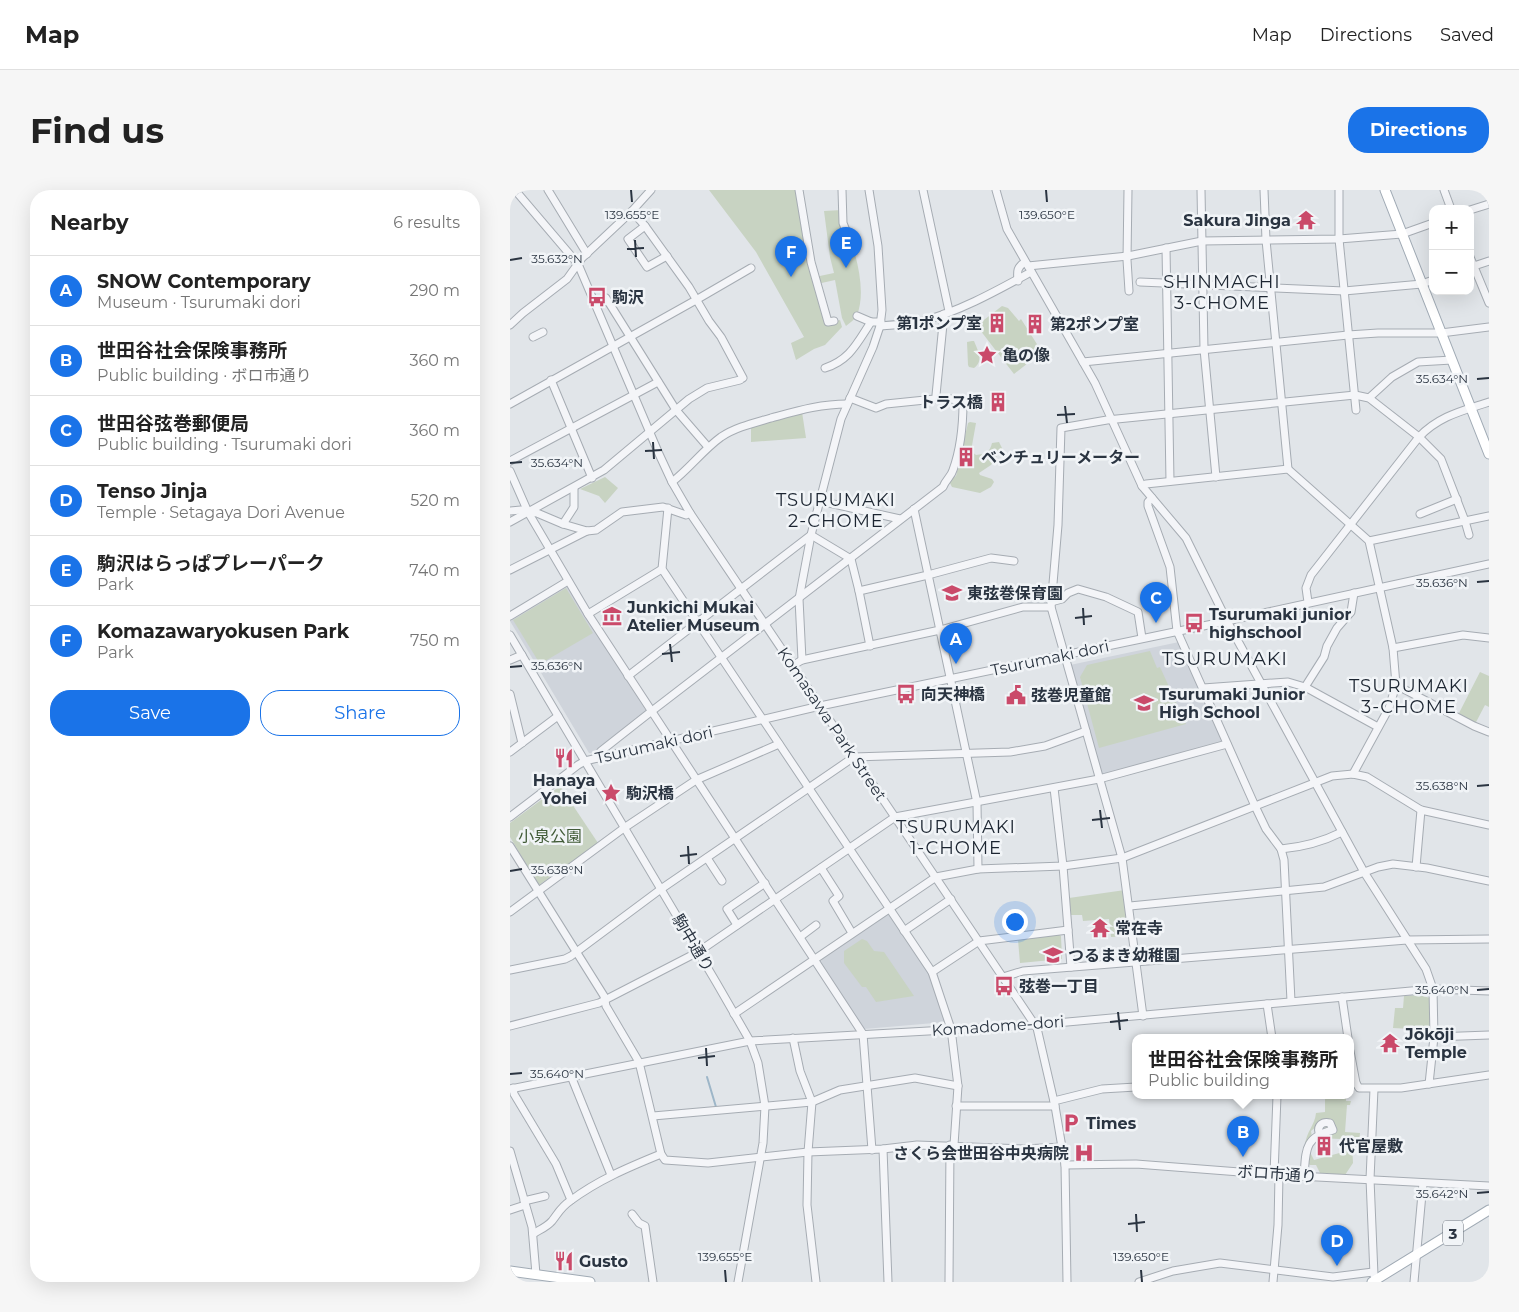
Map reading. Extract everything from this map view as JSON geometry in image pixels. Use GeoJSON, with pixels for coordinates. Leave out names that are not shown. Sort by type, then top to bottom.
{"type":"FeatureCollection","features":[{"type":"Feature","properties":{"kind":"main road"},"geometry":{"type":"LineString","coordinates":[[1385,190],[1489,454]]}},
{"type":"Feature","properties":{"kind":"main road","name":"3"},"geometry":{"type":"LineString","coordinates":[[1372,1279],[1416,1255],[1489,1210]]}},
{"type":"Feature","properties":{"kind":"main road"},"geometry":{"type":"LineString","coordinates":[[510,1271],[585,1282]]}},
{"type":"Feature","properties":{"kind":"street","name":"Komasawa Park Street"},"geometry":{"type":"LineString","coordinates":[[515,190],[578,264],[672,482],[690,513],[951,899],[1040,1036],[1065,1165],[1068,1282]]}},
{"type":"Feature","properties":{"kind":"street"},"geometry":{"type":"LineString","coordinates":[[548,190],[587,254]]}},
{"type":"Feature","properties":{"kind":"street"},"geometry":{"type":"LineString","coordinates":[[510,325],[567,279],[587,254],[651,190]]}},
{"type":"Feature","properties":{"kind":"street"},"geometry":{"type":"LineString","coordinates":[[799,190],[811,262],[828,322],[834,320]]}},
{"type":"Feature","properties":{"kind":"street"},"geometry":{"type":"LineString","coordinates":[[842,190],[843,224],[854,251]]}},
{"type":"Feature","properties":{"kind":"street"},"geometry":{"type":"LineString","coordinates":[[802,660],[799,599],[811,535],[841,419],[873,347],[882,310],[878,246],[869,190]]}},
{"type":"Feature","properties":{"kind":"street"},"geometry":{"type":"LineString","coordinates":[[923,190],[946,313],[936,395]]}},
{"type":"Feature","properties":{"kind":"street"},"geometry":{"type":"LineString","coordinates":[[996,190],[1007,229],[1083,362],[1142,486],[1186,538],[1227,621],[1364,872],[1426,969],[1433,989],[1434,1037],[1430,1084]]}},
{"type":"Feature","properties":{"kind":"street"},"geometry":{"type":"LineString","coordinates":[[1128,190],[1129,291]]}},
{"type":"Feature","properties":{"kind":"street"},"geometry":{"type":"LineString","coordinates":[[1201,190],[1204,349],[1216,476]]}},
{"type":"Feature","properties":{"kind":"street"},"geometry":{"type":"LineString","coordinates":[[1264,190],[1270,287],[1288,470],[1369,541],[1393,648],[1396,685],[1389,708],[1353,774]]}},
{"type":"Feature","properties":{"kind":"street"},"geometry":{"type":"LineString","coordinates":[[1339,190],[1339,238],[1356,410]]}},
{"type":"Feature","properties":{"kind":"street"},"geometry":{"type":"LineString","coordinates":[[1444,190],[1450,205]]}},
{"type":"Feature","properties":{"kind":"street"},"geometry":{"type":"LineString","coordinates":[[1474,209],[1489,204]]}},
{"type":"Feature","properties":{"kind":"street"},"geometry":{"type":"LineString","coordinates":[[510,522],[592,478],[690,399],[707,388],[742,379],[721,338],[689,286],[632,211]]}},
{"type":"Feature","properties":{"kind":"street"},"geometry":{"type":"LineString","coordinates":[[1018,280],[1017,271],[1019,266],[1128,256],[1202,241],[1339,238],[1402,234],[1429,224]]}},
{"type":"Feature","properties":{"kind":"street"},"geometry":{"type":"LineString","coordinates":[[645,226],[628,239],[647,267],[667,256]]}},
{"type":"Feature","properties":{"kind":"street"},"geometry":{"type":"LineString","coordinates":[[1166,248],[1170,481]]}},
{"type":"Feature","properties":{"kind":"street"},"geometry":{"type":"LineString","coordinates":[[1474,265],[1489,261]]}},
{"type":"Feature","properties":{"kind":"street"},"geometry":{"type":"LineString","coordinates":[[857,316],[880,324],[922,321],[946,313],[1018,280],[1028,266]]}},
{"type":"Feature","properties":{"kind":"street"},"geometry":{"type":"LineString","coordinates":[[510,404],[751,268]]}},
{"type":"Feature","properties":{"kind":"street"},"geometry":{"type":"LineString","coordinates":[[1474,270],[1489,303]]}},
{"type":"Feature","properties":{"kind":"street"},"geometry":{"type":"LineString","coordinates":[[1140,282],[1344,291],[1422,284],[1429,281]]}},
{"type":"Feature","properties":{"kind":"street"},"geometry":{"type":"LineString","coordinates":[[606,298],[676,410],[708,447]]}},
{"type":"Feature","properties":{"kind":"street"},"geometry":{"type":"LineString","coordinates":[[825,368],[838,364],[848,356],[871,322]]}},
{"type":"Feature","properties":{"kind":"street"},"geometry":{"type":"LineString","coordinates":[[1083,362],[1348,335],[1441,333],[1489,327]]}},
{"type":"Feature","properties":{"kind":"street"},"geometry":{"type":"LineString","coordinates":[[533,337],[543,332]]}},
{"type":"Feature","properties":{"kind":"street"},"geometry":{"type":"LineString","coordinates":[[1369,398],[1392,377],[1418,362],[1452,360]]}},
{"type":"Feature","properties":{"kind":"street"},"geometry":{"type":"LineString","coordinates":[[551,380],[592,478]]}},
{"type":"Feature","properties":{"kind":"street"},"geometry":{"type":"LineString","coordinates":[[510,460],[658,382]]}},
{"type":"Feature","properties":{"kind":"street"},"geometry":{"type":"LineString","coordinates":[[1143,1016],[1130,906],[1122,858],[1051,604],[1059,517],[1061,428],[1112,420],[1282,403],[1355,396],[1369,398],[1419,437],[1441,458],[1469,536]]}},
{"type":"Feature","properties":{"kind":"street"},"geometry":{"type":"LineString","coordinates":[[597,758],[601,751],[943,487],[945,480],[952,474],[963,429],[962,402],[952,399],[934,399],[886,404],[876,408],[849,401],[814,406],[742,426],[723,436],[708,447],[686,471],[672,482]]}},
{"type":"Feature","properties":{"kind":"street"},"geometry":{"type":"LineString","coordinates":[[1308,602],[1306,588],[1311,575],[1428,427],[1438,420],[1489,402]]}},
{"type":"Feature","properties":{"kind":"street"},"geometry":{"type":"LineString","coordinates":[[1142,486],[1170,481],[1288,470]]}},
{"type":"Feature","properties":{"kind":"street"},"geometry":{"type":"LineString","coordinates":[[510,471],[528,512],[588,614],[863,1034],[872,1150]]}},
{"type":"Feature","properties":{"kind":"street"},"geometry":{"type":"LineString","coordinates":[[564,524],[574,507],[574,488]]}},
{"type":"Feature","properties":{"kind":"street"},"geometry":{"type":"LineString","coordinates":[[1152,498],[1148,502],[1148,506],[1170,567],[1178,631],[1255,806],[1266,829],[1281,849],[1284,860],[1292,1001]]}},
{"type":"Feature","properties":{"kind":"street"},"geometry":{"type":"LineString","coordinates":[[1420,514],[1457,499]]}},
{"type":"Feature","properties":{"kind":"street"},"geometry":{"type":"LineString","coordinates":[[820,501],[900,519]]}},
{"type":"Feature","properties":{"kind":"street"},"geometry":{"type":"LineString","coordinates":[[510,570],[587,531],[596,530],[622,512],[663,507],[686,515],[690,513]]}},
{"type":"Feature","properties":{"kind":"street"},"geometry":{"type":"LineString","coordinates":[[668,508],[662,569],[932,972],[951,1029],[958,1086],[952,1145],[949,1282]]}},
{"type":"Feature","properties":{"kind":"street"},"geometry":{"type":"LineString","coordinates":[[914,509],[976,803],[978,869]]}},
{"type":"Feature","properties":{"kind":"street"},"geometry":{"type":"LineString","coordinates":[[510,511],[522,510],[538,513],[587,531]]}},
{"type":"Feature","properties":{"kind":"street"},"geometry":{"type":"LineString","coordinates":[[1369,541],[1489,516]]}},
{"type":"Feature","properties":{"kind":"street"},"geometry":{"type":"LineString","coordinates":[[811,535],[851,559],[870,646]]}},
{"type":"Feature","properties":{"kind":"street"},"geometry":{"type":"LineString","coordinates":[[628,676],[811,535]]}},
{"type":"Feature","properties":{"kind":"street"},"geometry":{"type":"LineString","coordinates":[[859,591],[992,558],[1014,561]]}},
{"type":"Feature","properties":{"kind":"street","name":"Tsurumaki dori"},"geometry":{"type":"LineString","coordinates":[[510,817],[578,764],[585,761],[820,706],[951,680],[1489,564]]}},
{"type":"Feature","properties":{"kind":"street"},"geometry":{"type":"LineString","coordinates":[[588,614],[662,569]]}},
{"type":"Feature","properties":{"kind":"street"},"geometry":{"type":"LineString","coordinates":[[510,616],[568,581]]}},
{"type":"Feature","properties":{"kind":"street"},"geometry":{"type":"LineString","coordinates":[[792,666],[802,660],[940,630],[1023,607],[1051,604],[1078,589],[1106,597],[1138,612],[1142,638]]}},
{"type":"Feature","properties":{"kind":"street"},"geometry":{"type":"LineString","coordinates":[[1305,687],[1324,657],[1327,646],[1337,628],[1351,612],[1354,593]]}},
{"type":"Feature","properties":{"kind":"street"},"geometry":{"type":"LineString","coordinates":[[1393,648],[1463,634],[1489,638]]}},
{"type":"Feature","properties":{"kind":"street","name":"駒中通り"},"geometry":{"type":"LineString","coordinates":[[510,635],[750,1041],[760,1069],[765,1106],[764,1140],[738,1282]]}},
{"type":"Feature","properties":{"kind":"street"},"geometry":{"type":"LineString","coordinates":[[510,660],[522,656]]}},
{"type":"Feature","properties":{"kind":"street"},"geometry":{"type":"LineString","coordinates":[[1203,688],[1288,682],[1305,687],[1378,727]]}},
{"type":"Feature","properties":{"kind":"street"},"geometry":{"type":"LineString","coordinates":[[1396,685],[1489,732]]}},
{"type":"Feature","properties":{"kind":"street"},"geometry":{"type":"LineString","coordinates":[[510,694],[513,721],[522,743]]}},
{"type":"Feature","properties":{"kind":"street"},"geometry":{"type":"LineString","coordinates":[[510,752],[558,716]]}},
{"type":"Feature","properties":{"kind":"street"},"geometry":{"type":"LineString","coordinates":[[510,970],[565,959],[661,889],[854,757],[966,755],[1010,752],[1045,746],[1086,731]]}},
{"type":"Feature","properties":{"kind":"street"},"geometry":{"type":"LineString","coordinates":[[510,912],[624,828],[696,780],[779,744]]}},
{"type":"Feature","properties":{"kind":"street"},"geometry":{"type":"LineString","coordinates":[[510,1026],[605,1001],[698,952],[895,817],[1099,779],[1227,744]]}},
{"type":"Feature","properties":{"kind":"street"},"geometry":{"type":"LineString","coordinates":[[734,1014],[936,877],[978,869],[1063,866],[1122,858],[1332,776],[1353,774],[1368,777],[1421,810],[1489,825]]}},
{"type":"Feature","properties":{"kind":"street"},"geometry":{"type":"LineString","coordinates":[[1054,788],[1063,866],[1071,967]]}},
{"type":"Feature","properties":{"kind":"street"},"geometry":{"type":"LineString","coordinates":[[1416,867],[1421,810]]}},
{"type":"Feature","properties":{"kind":"street"},"geometry":{"type":"LineString","coordinates":[[1281,849],[1314,844],[1342,832]]}},
{"type":"Feature","properties":{"kind":"street"},"geometry":{"type":"LineString","coordinates":[[510,846],[604,996],[606,1006],[639,1062],[661,1154],[665,1160],[708,1163],[808,1152],[872,1150],[909,1145],[1024,1149],[1062,1146]]}},
{"type":"Feature","properties":{"kind":"street"},"geometry":{"type":"LineString","coordinates":[[707,858],[722,881]]}},
{"type":"Feature","properties":{"kind":"street"},"geometry":{"type":"LineString","coordinates":[[1130,906],[1324,887],[1364,872],[1393,864],[1489,881]]}},
{"type":"Feature","properties":{"kind":"street"},"geometry":{"type":"LineString","coordinates":[[821,868],[839,896],[832,901],[852,933]]}},
{"type":"Feature","properties":{"kind":"street"},"geometry":{"type":"LineString","coordinates":[[737,925],[727,909],[764,883]]}},
{"type":"Feature","properties":{"kind":"street"},"geometry":{"type":"LineString","coordinates":[[904,931],[951,899]]}},
{"type":"Feature","properties":{"kind":"street"},"geometry":{"type":"LineString","coordinates":[[800,937],[816,925]]}},
{"type":"Feature","properties":{"kind":"street"},"geometry":{"type":"LineString","coordinates":[[932,972],[979,941],[1068,930]]}},
{"type":"Feature","properties":{"kind":"street"},"geometry":{"type":"LineString","coordinates":[[1003,977],[1023,970],[1289,949],[1407,940],[1489,939]]}},
{"type":"Feature","properties":{"kind":"street","name":"Komadome-dori"},"geometry":{"type":"LineString","coordinates":[[511,1089],[750,1041],[1034,1025],[1433,989],[1489,991]]}},
{"type":"Feature","properties":{"kind":"street"},"geometry":{"type":"LineString","coordinates":[[1342,997],[1347,1034]]}},
{"type":"Feature","properties":{"kind":"street"},"geometry":{"type":"LineString","coordinates":[[1267,1004],[1271,1034]]}},
{"type":"Feature","properties":{"kind":"street"},"geometry":{"type":"LineString","coordinates":[[1434,1037],[1489,1035]]}},
{"type":"Feature","properties":{"kind":"street"},"geometry":{"type":"LineString","coordinates":[[793,1038],[800,1071],[812,1102],[808,1152],[807,1205],[816,1282]]}},
{"type":"Feature","properties":{"kind":"street"},"geometry":{"type":"LineString","coordinates":[[1354,1084],[1358,1088],[1401,1088],[1489,1075]]}},
{"type":"Feature","properties":{"kind":"street"},"geometry":{"type":"LineString","coordinates":[[571,1076],[611,1175]]}},
{"type":"Feature","properties":{"kind":"street"},"geometry":{"type":"LineString","coordinates":[[653,1116],[812,1102],[840,1090],[915,1078],[958,1086]]}},
{"type":"Feature","properties":{"kind":"street"},"geometry":{"type":"LineString","coordinates":[[956,1106],[1054,1103],[1102,1089],[1132,1087]]}},
{"type":"Feature","properties":{"kind":"street"},"geometry":{"type":"LineString","coordinates":[[511,1089],[556,1164],[571,1200]]}},
{"type":"Feature","properties":{"kind":"street"},"geometry":{"type":"LineString","coordinates":[[1139,1282],[1173,1271],[1220,1263],[1333,1279],[1372,1279],[1370,1180],[1374,1089]]}},
{"type":"Feature","properties":{"kind":"street"},"geometry":{"type":"LineString","coordinates":[[1273,1282],[1278,1225],[1278,1099]]}},
{"type":"Feature","properties":{"kind":"street"},"geometry":{"type":"LineString","coordinates":[[1304,1176],[1306,1151],[1313,1138],[1319,1133]]}},
{"type":"Feature","properties":{"kind":"street"},"geometry":{"type":"LineString","coordinates":[[883,1149],[888,1282]]}},
{"type":"Feature","properties":{"kind":"street"},"geometry":{"type":"LineString","coordinates":[[510,1152],[511,1162],[533,1234],[536,1274]]}},
{"type":"Feature","properties":{"kind":"street"},"geometry":{"type":"LineString","coordinates":[[533,1234],[552,1221],[557,1212],[571,1200],[611,1175],[661,1154]]}},
{"type":"Feature","properties":{"kind":"street","name":"ボロ市通り"},"geometry":{"type":"LineString","coordinates":[[1065,1165],[1136,1164],[1304,1176],[1489,1186]]}},
{"type":"Feature","properties":{"kind":"street"},"geometry":{"type":"LineString","coordinates":[[1414,1282],[1424,1182]]}},
{"type":"Feature","properties":{"kind":"street"},"geometry":{"type":"LineString","coordinates":[[510,1210],[545,1196]]}},
{"type":"Feature","properties":{"kind":"street"},"geometry":{"type":"LineString","coordinates":[[632,1214],[645,1226],[653,1282]]}},
{"type":"Feature","properties":{"kind":"shaded area"},"geometry":{"type":"Polygon","coordinates":[[[566,584],[646,711],[594,753],[589,753],[510,621],[510,618],[566,584]]]}},
{"type":"Feature","properties":{"kind":"shaded area","name":"Tsurumaki Junior High School"},"geometry":{"type":"Polygon","coordinates":[[[1179,642],[1223,742],[1101,775],[1070,665],[1179,642]]]}},
{"type":"Feature","properties":{"kind":"shaded area"},"geometry":{"type":"Polygon","coordinates":[[[886,914],[890,915],[930,975],[946,1022],[864,1029],[821,962],[822,958],[886,914]]]}},
{"type":"Feature","properties":{"kind":"green space"},"geometry":{"type":"Polygon","coordinates":[[[709,190],[797,190],[827,324],[840,320],[842,327],[825,345],[814,349],[796,360],[791,343],[804,337],[756,252],[709,190]]]}},
{"type":"Feature","properties":{"kind":"green space"},"geometry":{"type":"Polygon","coordinates":[[[842,210],[857,262],[861,290],[857,315],[846,326],[842,318],[835,280],[817,284],[815,277],[834,273],[824,211],[842,210]]]}},
{"type":"Feature","properties":{"kind":"green space"},"geometry":{"type":"Polygon","coordinates":[[[1002,306],[1008,308],[1019,321],[1021,319],[1042,352],[1014,374],[980,330],[980,323],[1002,306]]]}},
{"type":"Feature","properties":{"kind":"green space"},"geometry":{"type":"Polygon","coordinates":[[[974,341],[979,362],[974,368],[968,365],[967,342],[974,341]]]}},
{"type":"Feature","properties":{"kind":"green space"},"geometry":{"type":"Polygon","coordinates":[[[802,412],[806,438],[751,442],[751,426],[802,412]]]}},
{"type":"Feature","properties":{"kind":"green space"},"geometry":{"type":"Polygon","coordinates":[[[968,423],[976,423],[971,451],[976,455],[982,454],[990,449],[992,443],[999,442],[1002,448],[991,465],[979,473],[992,479],[994,482],[991,487],[980,493],[952,487],[949,481],[956,476],[968,423]]]}},
{"type":"Feature","properties":{"kind":"green space"},"geometry":{"type":"Polygon","coordinates":[[[605,477],[618,488],[605,503],[599,496],[580,489],[605,477]]]}},
{"type":"Feature","properties":{"kind":"green space"},"geometry":{"type":"Polygon","coordinates":[[[566,588],[593,633],[540,664],[513,620],[566,588]]]}},
{"type":"Feature","properties":{"kind":"green space"},"geometry":{"type":"Polygon","coordinates":[[[1150,651],[1157,668],[1160,667],[1186,724],[1099,748],[1080,677],[1087,665],[1150,651]]]}},
{"type":"Feature","properties":{"kind":"green space"},"geometry":{"type":"Polygon","coordinates":[[[1480,672],[1489,676],[1489,707],[1485,705],[1474,726],[1457,717],[1480,672]]]}},
{"type":"Feature","properties":{"kind":"green space","name":"小泉公園"},"geometry":{"type":"Polygon","coordinates":[[[560,786],[598,843],[539,885],[510,837],[510,823],[560,786]]]}},
{"type":"Feature","properties":{"kind":"green space"},"geometry":{"type":"Polygon","coordinates":[[[1125,890],[1131,936],[1111,937],[1109,919],[1083,921],[1082,915],[1071,915],[1069,898],[1125,890]]]}},
{"type":"Feature","properties":{"kind":"green space"},"geometry":{"type":"Polygon","coordinates":[[[1061,936],[1062,959],[1020,963],[1018,940],[1061,936]]]}},
{"type":"Feature","properties":{"kind":"green space"},"geometry":{"type":"Polygon","coordinates":[[[862,939],[867,941],[874,951],[884,952],[914,996],[876,1002],[866,987],[862,987],[844,963],[844,951],[862,939]]]}},
{"type":"Feature","properties":{"kind":"green space"},"geometry":{"type":"Polygon","coordinates":[[[1419,995],[1430,998],[1430,1030],[1393,1028],[1395,1008],[1403,1008],[1404,996],[1419,995]]]}},
{"type":"Feature","properties":{"kind":"green space"},"geometry":{"type":"Polygon","coordinates":[[[1325,1099],[1346,1099],[1346,1101],[1351,1101],[1350,1105],[1347,1105],[1345,1132],[1360,1133],[1359,1142],[1352,1143],[1353,1163],[1345,1175],[1320,1173],[1316,1165],[1310,1165],[1307,1162],[1310,1152],[1314,1160],[1343,1152],[1343,1141],[1341,1139],[1317,1138],[1321,1131],[1317,1126],[1311,1131],[1312,1137],[1305,1145],[1316,1113],[1325,1112],[1325,1099]]]}},
{"type":"Feature","properties":{"kind":"waterway"},"geometry":{"type":"LineString","coordinates":[[707,1077],[716,1107]]}},
{"type":"Feature","properties":{"kind":"place","name":"Sakura Jinga"},"geometry":{"type":"Point","coordinates":[1306,220]}},
{"type":"Feature","properties":{"kind":"place","name":"駒沢はらっぱプレーパーク"},"geometry":{"type":"Point","coordinates":[846,268]}},
{"type":"Feature","properties":{"kind":"place","name":"Komazawaryokusen Park"},"geometry":{"type":"Point","coordinates":[791,277]}},
{"type":"Feature","properties":{"kind":"place","name":"駒沢"},"geometry":{"type":"Point","coordinates":[597,297]}},
{"type":"Feature","properties":{"kind":"place","name":"第1ポンプ室"},"geometry":{"type":"Point","coordinates":[997,323]}},
{"type":"Feature","properties":{"kind":"place","name":"第2ポンプ室"},"geometry":{"type":"Point","coordinates":[1035,324]}},
{"type":"Feature","properties":{"kind":"place","name":"亀の像"},"geometry":{"type":"Point","coordinates":[987,355]}},
{"type":"Feature","properties":{"kind":"place","name":"トラス橋"},"geometry":{"type":"Point","coordinates":[998,402]}},
{"type":"Feature","properties":{"kind":"place","name":"ベンチュリーメーター"},"geometry":{"type":"Point","coordinates":[966,457]}},
{"type":"Feature","properties":{"kind":"place","name":"東弦巻保育園"},"geometry":{"type":"Point","coordinates":[952,593]}},
{"type":"Feature","properties":{"kind":"place","name":"Junkichi Mukai Atelier Museum"},"geometry":{"type":"Point","coordinates":[612,616]}},
{"type":"Feature","properties":{"kind":"place","name":"世田谷弦巻郵便局"},"geometry":{"type":"Point","coordinates":[1156,623]}},
{"type":"Feature","properties":{"kind":"place","name":"Tsurumaki junior highschool"},"geometry":{"type":"Point","coordinates":[1194,623]}},
{"type":"Feature","properties":{"kind":"place","name":"SNOW Contemporary"},"geometry":{"type":"Point","coordinates":[956,664]}},
{"type":"Feature","properties":{"kind":"place","name":"向天神橋"},"geometry":{"type":"Point","coordinates":[906,694]}},
{"type":"Feature","properties":{"kind":"place","name":"弦巻児童館"},"geometry":{"type":"Point","coordinates":[1016,695]}},
{"type":"Feature","properties":{"kind":"place","name":"Tsurumaki Junior High School"},"geometry":{"type":"Point","coordinates":[1144,703]}},
{"type":"Feature","properties":{"kind":"place","name":"Hanaya Yohei"},"geometry":{"type":"Point","coordinates":[564,758]}},
{"type":"Feature","properties":{"kind":"place","name":"駒沢橋"},"geometry":{"type":"Point","coordinates":[611,793]}},
{"type":"Feature","properties":{"kind":"place","name":"常在寺"},"geometry":{"type":"Point","coordinates":[1100,928]}},
{"type":"Feature","properties":{"kind":"place","name":"つるまき幼稚園"},"geometry":{"type":"Point","coordinates":[1053,955]}},
{"type":"Feature","properties":{"kind":"place","name":"弦巻一丁目"},"geometry":{"type":"Point","coordinates":[1004,986]}},
{"type":"Feature","properties":{"kind":"place","name":"Jōkōji Temple"},"geometry":{"type":"Point","coordinates":[1390,1043]}},
{"type":"Feature","properties":{"kind":"place","name":"Times"},"geometry":{"type":"Point","coordinates":[1071,1123]}},
{"type":"Feature","properties":{"kind":"place","name":"代官屋敷"},"geometry":{"type":"Point","coordinates":[1324,1146]}},
{"type":"Feature","properties":{"kind":"place","name":"さくら会世田谷中央病院"},"geometry":{"type":"Point","coordinates":[1084,1153]}},
{"type":"Feature","properties":{"kind":"place","name":"世田谷社会保険事務所"},"geometry":{"type":"Point","coordinates":[1243,1157]}},
{"type":"Feature","properties":{"kind":"place","name":"Gusto"},"geometry":{"type":"Point","coordinates":[564,1261]}},
{"type":"Feature","properties":{"kind":"place","name":"Tenso Jinja"},"geometry":{"type":"Point","coordinates":[1337,1266]}},
{"type":"Feature","properties":{"kind":"district","name":"SHINMACHI 3-CHOME"},"geometry":{"type":"Point","coordinates":[1222,292]}},
{"type":"Feature","properties":{"kind":"district","name":"TSURUMAKI 2-CHOME"},"geometry":{"type":"Point","coordinates":[836,510]}},
{"type":"Feature","properties":{"kind":"district","name":"TSURUMAKI"},"geometry":{"type":"Point","coordinates":[1225,658]}},
{"type":"Feature","properties":{"kind":"district","name":"TSURUMAKI 3-CHOME"},"geometry":{"type":"Point","coordinates":[1409,696]}},
{"type":"Feature","properties":{"kind":"district","name":"TSURUMAKI 1-CHOME"},"geometry":{"type":"Point","coordinates":[956,838]}}]}
